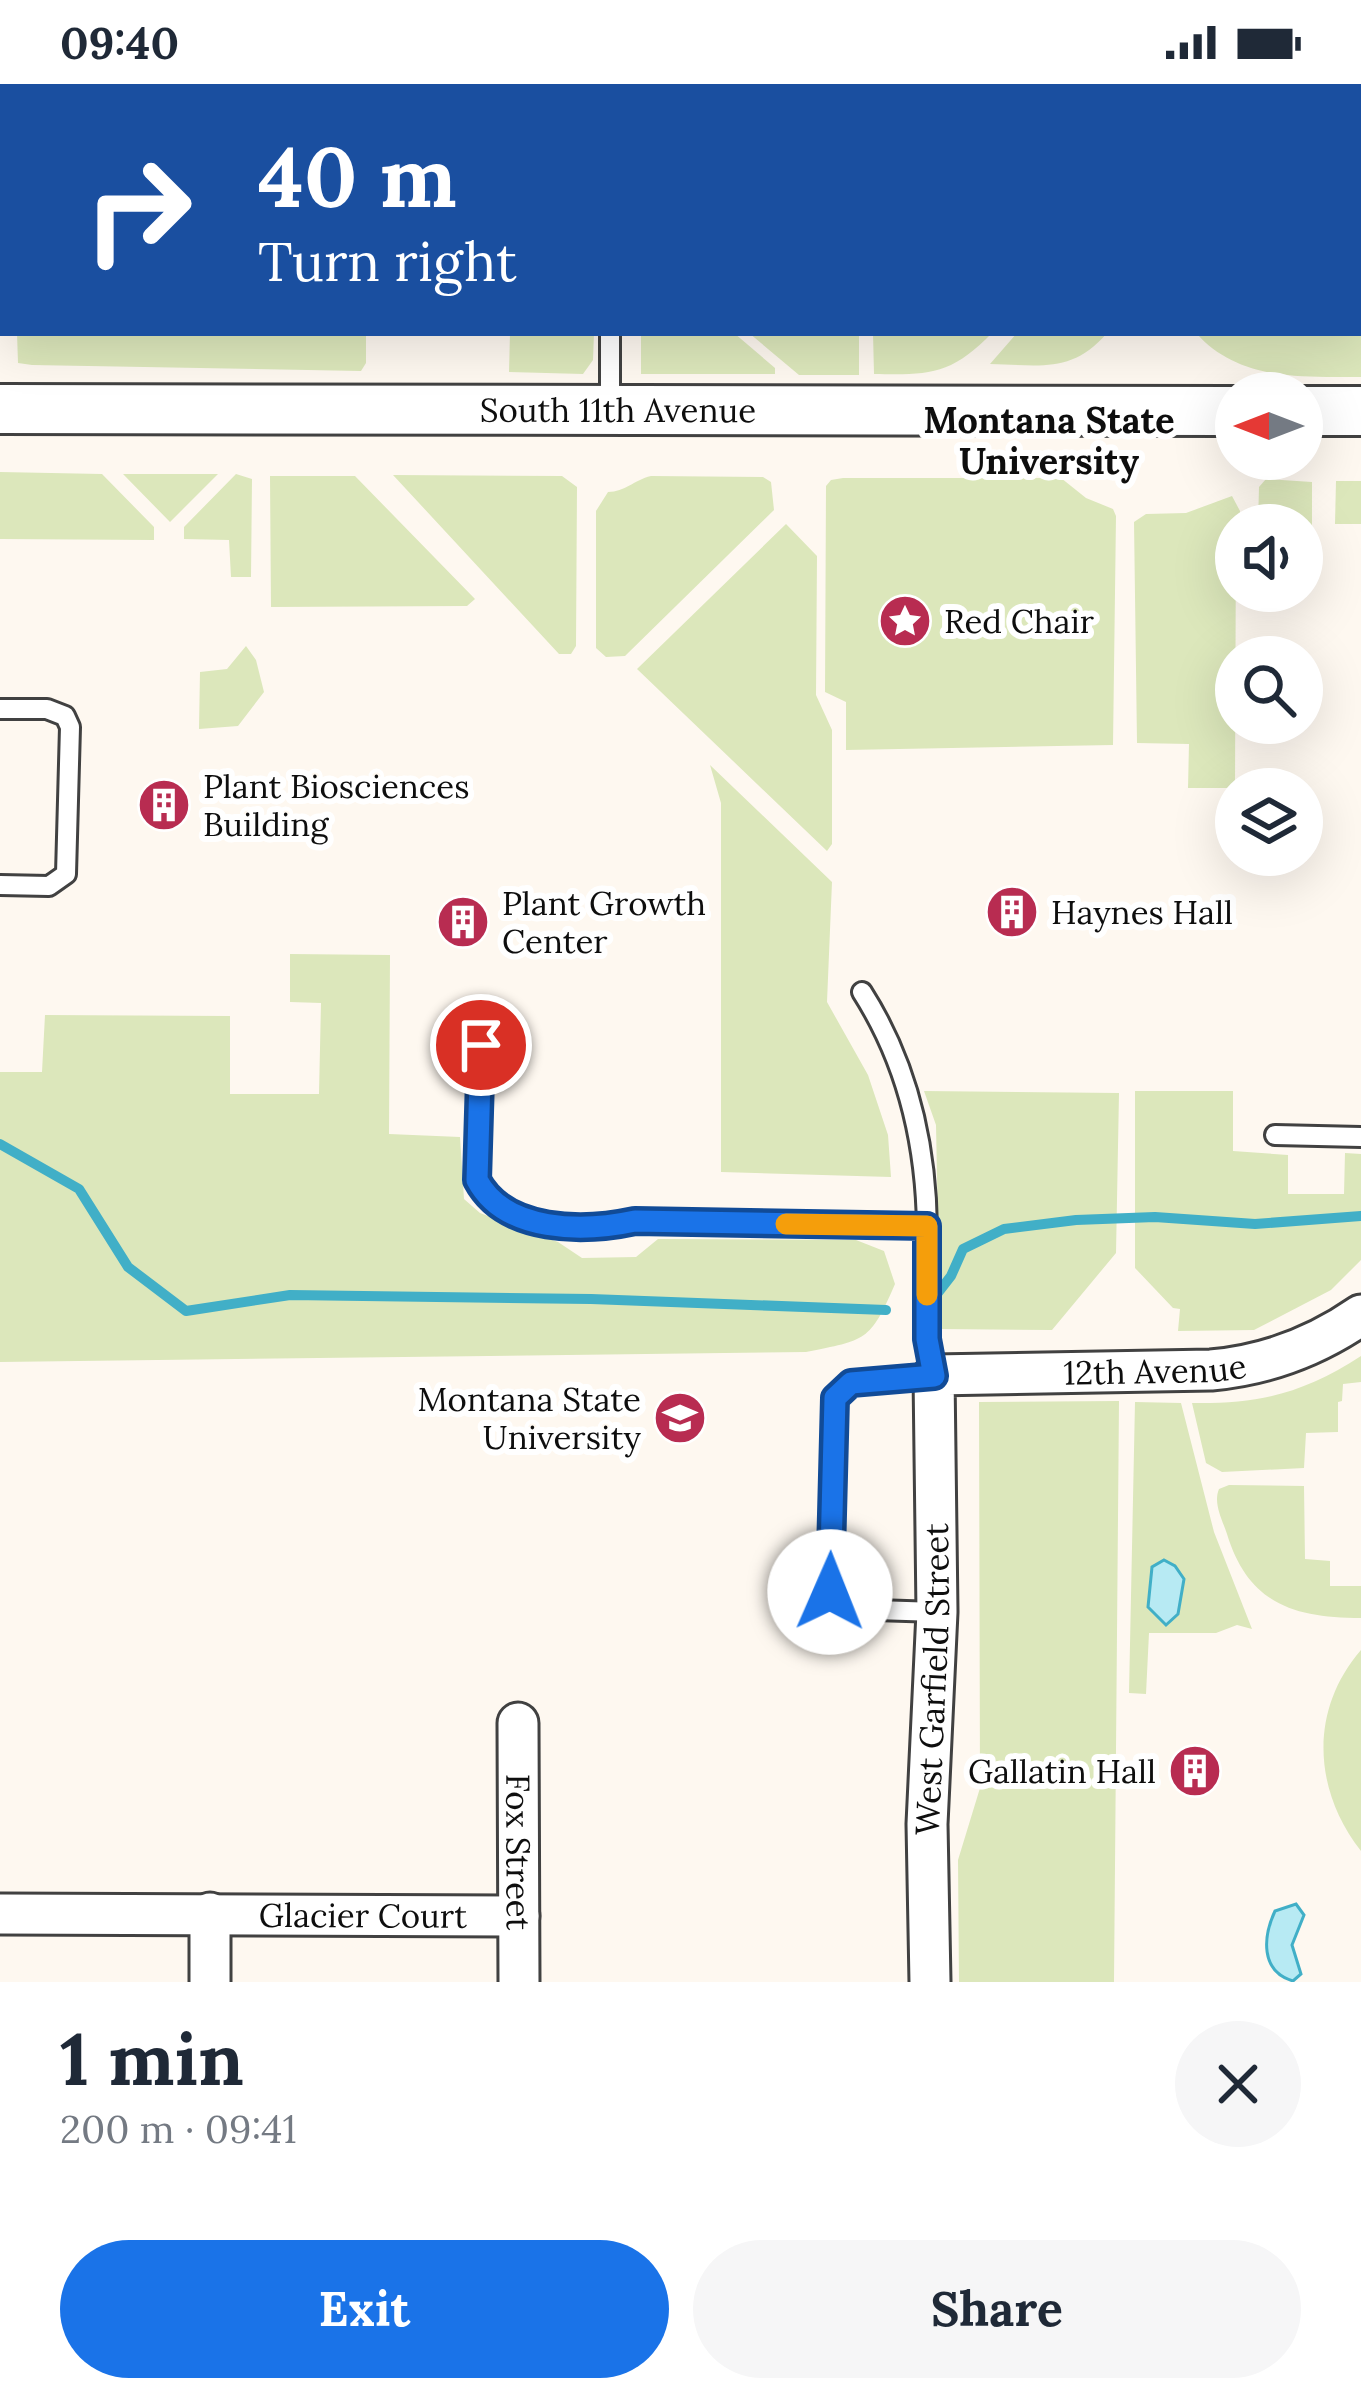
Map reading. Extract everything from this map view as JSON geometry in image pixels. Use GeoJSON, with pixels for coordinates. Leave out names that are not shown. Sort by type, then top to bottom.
{"type":"FeatureCollection","features":[{"type":"Feature","properties":{"kind":"street","name":"South 11th Avenue"},"geometry":{"type":"LineString","coordinates":[[0,410],[1215,411]]}},
{"type":"Feature","properties":{"kind":"street"},"geometry":{"type":"LineString","coordinates":[[1323,411],[1361,411]]}},
{"type":"Feature","properties":{"kind":"street","name":"12th Avenue"},"geometry":{"type":"LineString","coordinates":[[934,1376],[1252,1366],[1286,1356],[1361,1315]]}},
{"type":"Feature","properties":{"kind":"street","name":"West Garfield Street"},"geometry":{"type":"LineString","coordinates":[[930,1982],[927,1824],[937,1612],[934,1376]]}},
{"type":"Feature","properties":{"kind":"street","name":"Fox Street"},"geometry":{"type":"LineString","coordinates":[[518,1723],[519,1982]]}},
{"type":"Feature","properties":{"kind":"street"},"geometry":{"type":"LineString","coordinates":[[209,1982],[210,1912]]}},
{"type":"Feature","properties":{"kind":"street","name":"Glacier Court"},"geometry":{"type":"LineString","coordinates":[[0,1914],[518,1916]]}},
{"type":"Feature","properties":{"kind":"lane"},"geometry":{"type":"LineString","coordinates":[[610,336],[610,410]]}},
{"type":"Feature","properties":{"kind":"lane"},"geometry":{"type":"LineString","coordinates":[[0,709],[47,710],[65,716],[70,727],[67,874],[49,886],[0,885]]}},
{"type":"Feature","properties":{"kind":"lane"},"geometry":{"type":"LineString","coordinates":[[862,992],[889,1034],[917,1116],[927,1226],[927,1339],[934,1376],[851,1383],[835,1398],[830,1592],[845,1609],[937,1612]]}},
{"type":"Feature","properties":{"kind":"lane"},"geometry":{"type":"LineString","coordinates":[[481,1045],[477,1180],[487,1199],[553,1228],[602,1228],[635,1221],[927,1226]]}},
{"type":"Feature","properties":{"kind":"lane"},"geometry":{"type":"LineString","coordinates":[[1274,1135],[1361,1137]]}},
{"type":"Feature","properties":{"kind":"green space"},"geometry":{"type":"Polygon","coordinates":[[[17,336],[366,336],[366,363],[361,371],[18,363],[17,336]]]}},
{"type":"Feature","properties":{"kind":"green space"},"geometry":{"type":"Polygon","coordinates":[[[510,336],[594,336],[593,360],[583,374],[509,372],[510,336]]]}},
{"type":"Feature","properties":{"kind":"green space"},"geometry":{"type":"Polygon","coordinates":[[[641,336],[738,336],[775,368],[775,374],[641,374],[641,336]]]}},
{"type":"Feature","properties":{"kind":"green space"},"geometry":{"type":"Polygon","coordinates":[[[753,336],[859,336],[859,375],[799,375],[753,336]]]}},
{"type":"Feature","properties":{"kind":"green space"},"geometry":{"type":"Polygon","coordinates":[[[873,336],[988,336],[939,370],[874,374],[873,336]]]}},
{"type":"Feature","properties":{"kind":"green space"},"geometry":{"type":"Polygon","coordinates":[[[1014,336],[1104,336],[1068,361],[990,364],[1014,336]]]}},
{"type":"Feature","properties":{"kind":"green space"},"geometry":{"type":"Polygon","coordinates":[[[1199,336],[1361,336],[1361,377],[1268,372],[1231,360],[1199,336]]]}},
{"type":"Feature","properties":{"kind":"green space"},"geometry":{"type":"Polygon","coordinates":[[[0,472],[102,474],[154,527],[154,540],[0,539],[0,472]]]}},
{"type":"Feature","properties":{"kind":"green space"},"geometry":{"type":"Polygon","coordinates":[[[123,474],[218,474],[170,522],[123,474]]]}},
{"type":"Feature","properties":{"kind":"green space"},"geometry":{"type":"Polygon","coordinates":[[[236,474],[252,479],[251,577],[231,577],[229,540],[184,539],[184,527],[236,474]]]}},
{"type":"Feature","properties":{"kind":"green space"},"geometry":{"type":"Polygon","coordinates":[[[393,475],[562,476],[577,487],[576,646],[571,654],[559,654],[393,475]]]}},
{"type":"Feature","properties":{"kind":"green space"},"geometry":{"type":"Polygon","coordinates":[[[270,476],[355,476],[475,599],[467,606],[271,607],[270,476]]]}},
{"type":"Feature","properties":{"kind":"green space"},"geometry":{"type":"Polygon","coordinates":[[[651,476],[763,477],[771,482],[774,510],[625,656],[606,657],[596,648],[596,511],[608,492],[651,476]]]}},
{"type":"Feature","properties":{"kind":"green space"},"geometry":{"type":"Polygon","coordinates":[[[843,478],[1061,478],[1086,498],[1113,509],[1113,745],[846,750],[846,702],[825,692],[826,486],[843,478]]]}},
{"type":"Feature","properties":{"kind":"green space"},"geometry":{"type":"Polygon","coordinates":[[[1265,480],[1312,482],[1312,504],[1259,504],[1259,487],[1265,480]]]}},
{"type":"Feature","properties":{"kind":"green space"},"geometry":{"type":"Polygon","coordinates":[[[1336,481],[1361,481],[1361,524],[1335,524],[1336,481]]]}},
{"type":"Feature","properties":{"kind":"green space"},"geometry":{"type":"Polygon","coordinates":[[[1232,496],[1236,504],[1215,504],[1215,612],[1236,612],[1236,636],[1215,636],[1215,744],[1235,744],[1235,768],[1215,768],[1215,788],[1188,788],[1189,744],[1137,743],[1134,522],[1146,514],[1186,513],[1232,496]]]}},
{"type":"Feature","properties":{"kind":"green space"},"geometry":{"type":"Polygon","coordinates":[[[786,524],[817,556],[816,695],[832,730],[832,844],[827,851],[637,669],[786,524]]]}},
{"type":"Feature","properties":{"kind":"green space"},"geometry":{"type":"Polygon","coordinates":[[[246,646],[256,660],[264,692],[238,726],[199,729],[200,672],[227,669],[246,646]]]}},
{"type":"Feature","properties":{"kind":"green space"},"geometry":{"type":"Polygon","coordinates":[[[710,765],[832,882],[827,1002],[868,1075],[888,1135],[891,1177],[721,1172],[721,803],[710,765]]]}},
{"type":"Feature","properties":{"kind":"green space"},"geometry":{"type":"Polygon","coordinates":[[[290,954],[390,955],[389,1134],[460,1137],[464,1199],[480,1213],[558,1242],[582,1258],[636,1257],[658,1239],[856,1240],[884,1251],[895,1284],[879,1317],[854,1341],[806,1352],[0,1362],[0,1072],[42,1072],[45,1015],[230,1016],[230,1094],[319,1094],[321,1003],[290,1002],[290,954]]]}},
{"type":"Feature","properties":{"kind":"green space"},"geometry":{"type":"Polygon","coordinates":[[[924,1091],[1119,1093],[1116,1253],[1052,1330],[940,1329],[936,1125],[924,1091]]]}},
{"type":"Feature","properties":{"kind":"green space"},"geometry":{"type":"Polygon","coordinates":[[[1135,1091],[1233,1091],[1233,1151],[1288,1155],[1288,1194],[1344,1194],[1345,1153],[1361,1154],[1361,1260],[1331,1290],[1254,1330],[1178,1331],[1180,1309],[1173,1308],[1135,1268],[1135,1091]]]}},
{"type":"Feature","properties":{"kind":"green space"},"geometry":{"type":"Polygon","coordinates":[[[1361,1356],[1361,1382],[1343,1384],[1338,1432],[1306,1433],[1304,1468],[1222,1472],[1206,1463],[1192,1403],[1281,1394],[1361,1356]]]}},
{"type":"Feature","properties":{"kind":"green space"},"geometry":{"type":"Polygon","coordinates":[[[1119,1401],[1114,1982],[959,1982],[958,1860],[980,1788],[979,1402],[1119,1401]]]}},
{"type":"Feature","properties":{"kind":"green space"},"geometry":{"type":"Polygon","coordinates":[[[1135,1402],[1181,1403],[1214,1532],[1252,1629],[1237,1625],[1216,1633],[1149,1633],[1146,1694],[1129,1693],[1135,1402]]]}},
{"type":"Feature","properties":{"kind":"green space"},"geometry":{"type":"Polygon","coordinates":[[[1229,1485],[1304,1486],[1305,1559],[1330,1561],[1330,1586],[1361,1586],[1361,1618],[1294,1610],[1261,1591],[1236,1557],[1219,1511],[1219,1489],[1229,1485]]]}},
{"type":"Feature","properties":{"kind":"green space"},"geometry":{"type":"Polygon","coordinates":[[[1361,1650],[1361,1851],[1333,1802],[1324,1750],[1332,1698],[1361,1650]]]}},
{"type":"Feature","properties":{"kind":"water"},"geometry":{"type":"Polygon","coordinates":[[[1164,1560],[1184,1579],[1178,1614],[1166,1625],[1148,1607],[1152,1567],[1164,1560]]]}},
{"type":"Feature","properties":{"kind":"water"},"geometry":{"type":"Polygon","coordinates":[[[1296,1904],[1304,1915],[1292,1945],[1301,1974],[1293,1981],[1275,1970],[1267,1942],[1275,1911],[1296,1904]]]}},
{"type":"Feature","properties":{"kind":"waterway"},"geometry":{"type":"LineString","coordinates":[[0,1144],[79,1189],[128,1267],[186,1311],[290,1295],[886,1310]]}},
{"type":"Feature","properties":{"kind":"waterway"},"geometry":{"type":"LineString","coordinates":[[937,1294],[963,1249],[1004,1229],[1155,1217],[1255,1224],[1361,1216]]}},
{"type":"Feature","properties":{"kind":"slow traffic"},"geometry":{"type":"LineString","coordinates":[[786,1224],[927,1226],[927,1295]]}},
{"type":"Feature","properties":{"kind":"place","name":"Red Chair"},"geometry":{"type":"Point","coordinates":[905,621]}},
{"type":"Feature","properties":{"kind":"place","name":"Plant Biosciences Building"},"geometry":{"type":"Point","coordinates":[164,805]}},
{"type":"Feature","properties":{"kind":"place","name":"Haynes Hall"},"geometry":{"type":"Point","coordinates":[1012,912]}},
{"type":"Feature","properties":{"kind":"place","name":"Plant Growth Center"},"geometry":{"type":"Point","coordinates":[463,922]}},
{"type":"Feature","properties":{"kind":"place","name":"Montana State University"},"geometry":{"type":"Point","coordinates":[680,1418]}},
{"type":"Feature","properties":{"kind":"place","name":"Gallatin Hall"},"geometry":{"type":"Point","coordinates":[1195,1771]}},
{"type":"Feature","properties":{"kind":"district","name":"Montana State University"},"geometry":{"type":"Point","coordinates":[1049,440]}},
{"type":"Feature","properties":{"kind":"route"},"geometry":{"type":"LineString","coordinates":[[481,1045],[477,1180],[487,1199],[553,1228],[602,1228],[635,1221],[927,1226],[927,1339],[934,1376],[851,1383],[835,1398],[830,1592]]}}]}
